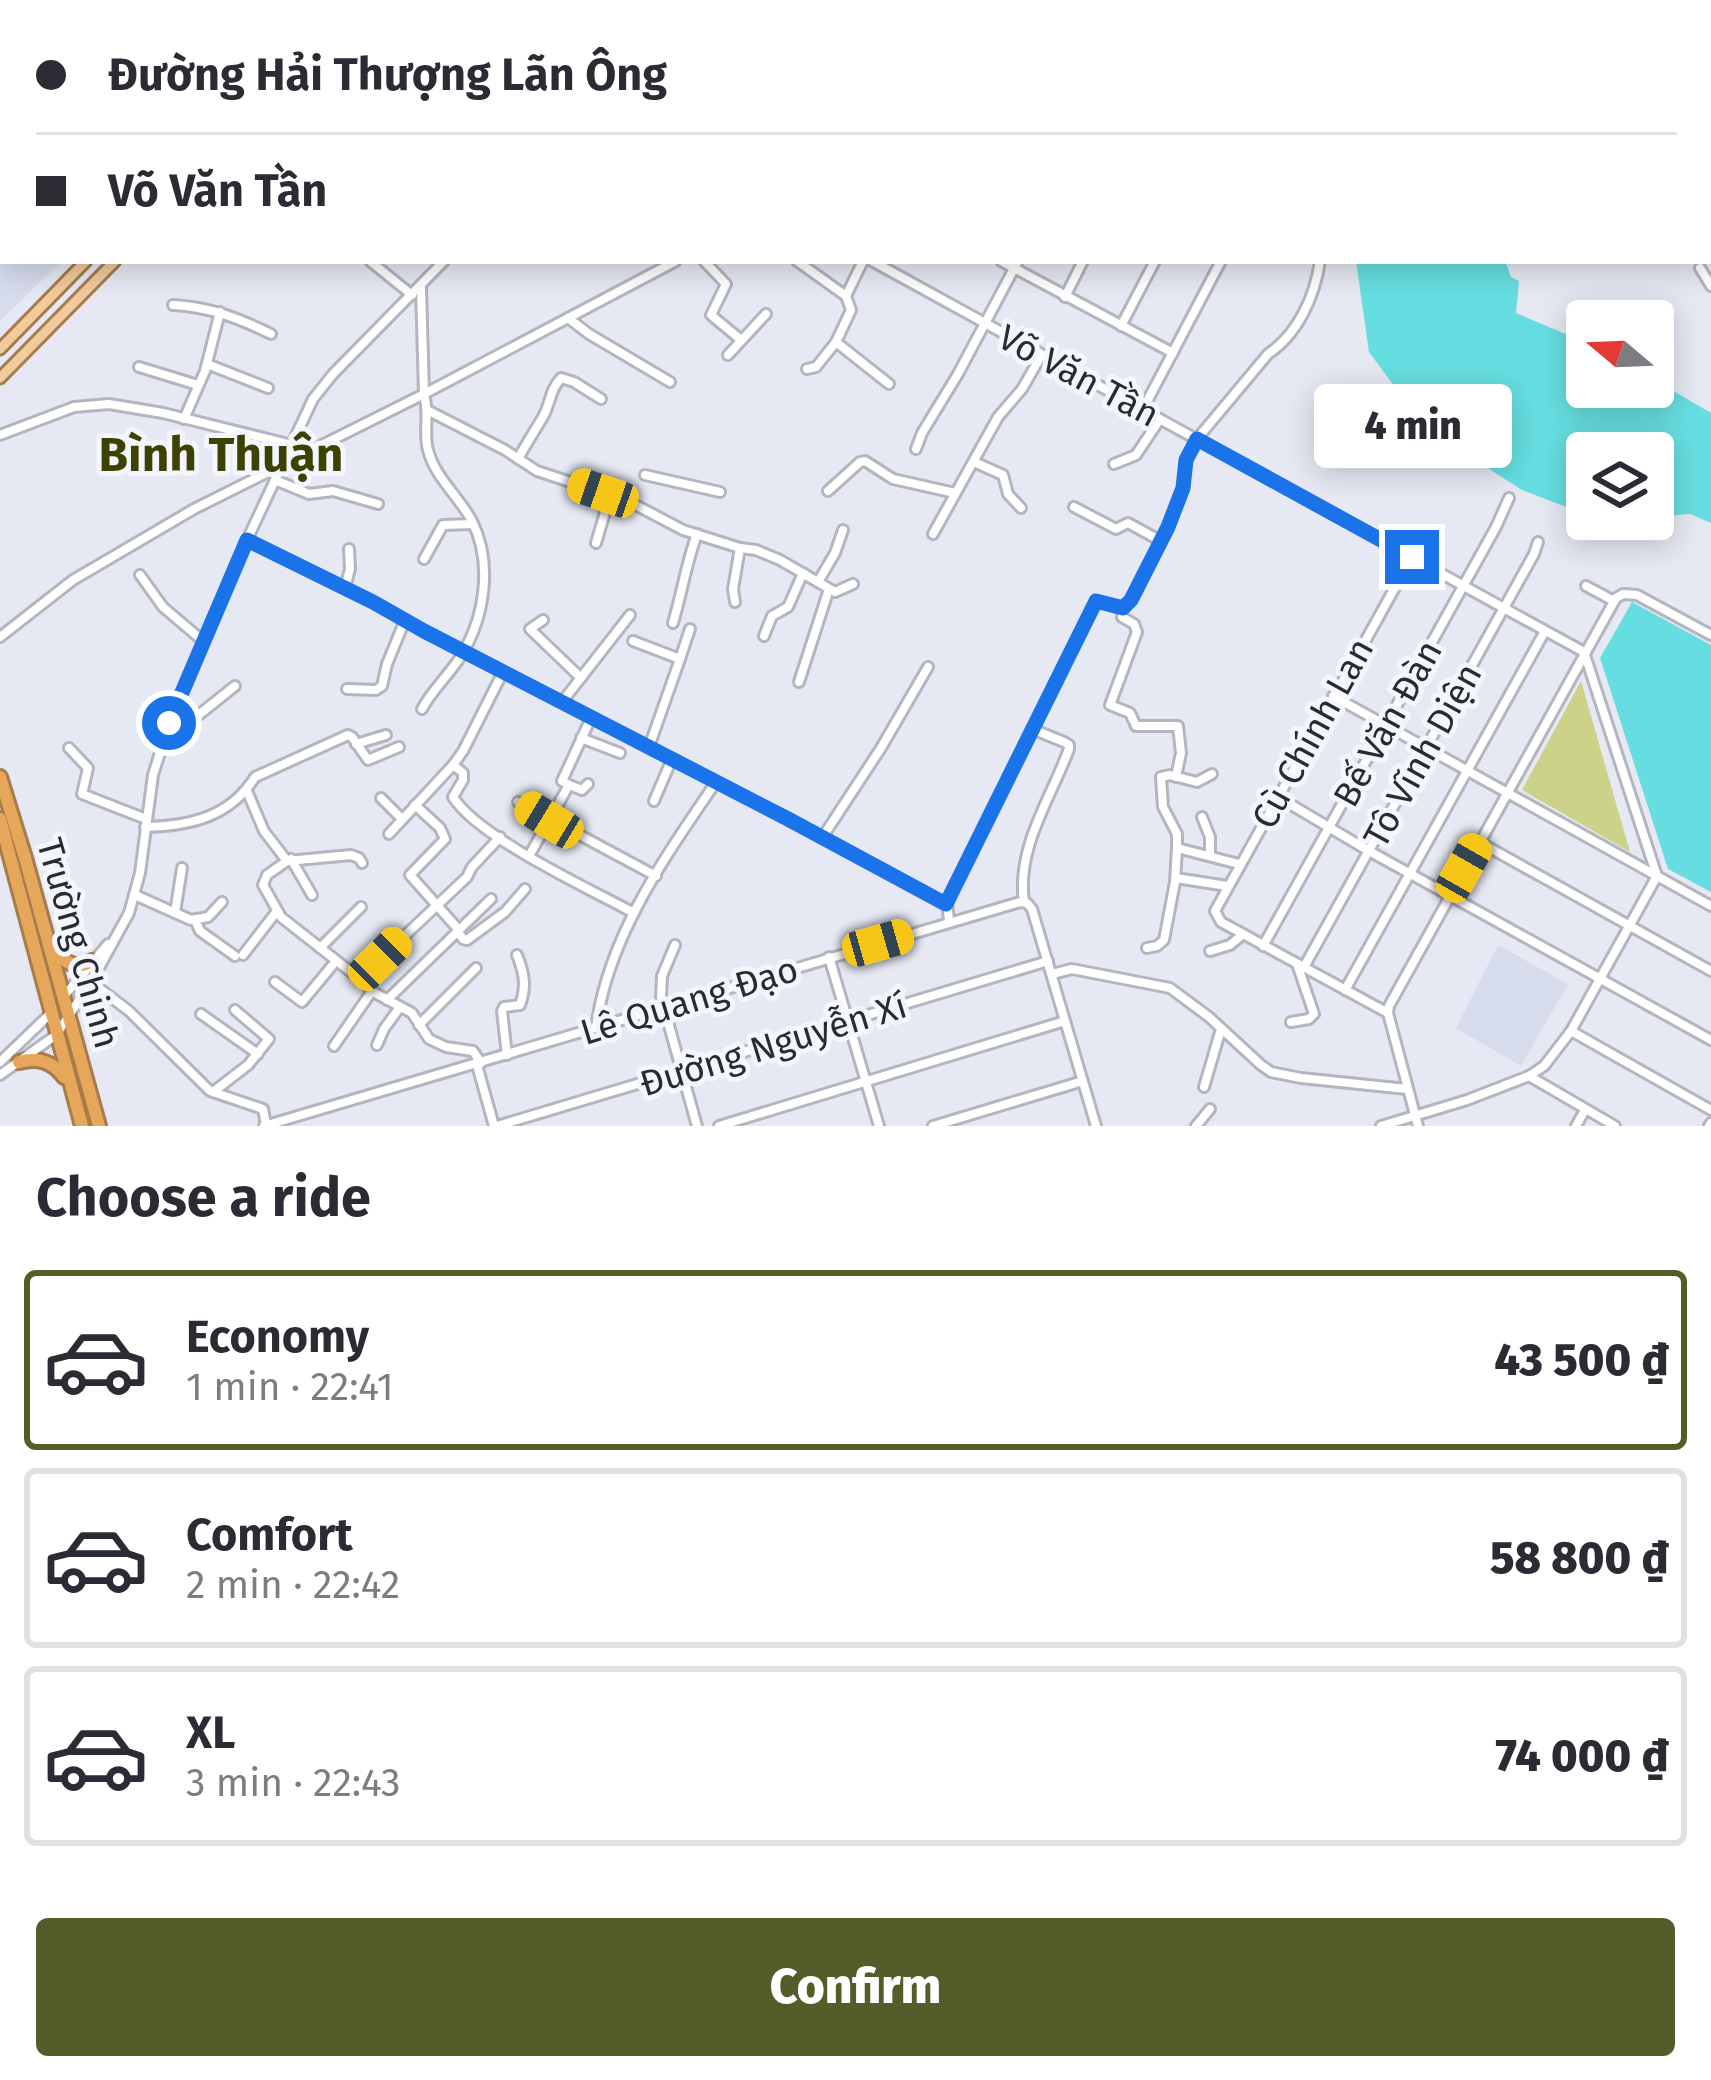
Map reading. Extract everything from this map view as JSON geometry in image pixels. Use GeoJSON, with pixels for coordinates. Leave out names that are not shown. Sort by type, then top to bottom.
{"type":"FeatureCollection","features":[{"type":"Feature","properties":{"kind":"highway","name":"Trường Chinh"},"geometry":{"type":"LineString","coordinates":[[0,777],[99,1126]]}},
{"type":"Feature","properties":{"kind":"highway","name":"Trường Chinh"},"geometry":{"type":"LineString","coordinates":[[0,819],[82,1126]]}},
{"type":"Feature","properties":{"kind":"highway"},"geometry":{"type":"LineString","coordinates":[[47,936],[55,952],[71,964],[84,966],[92,961]]}},
{"type":"Feature","properties":{"kind":"highway"},"geometry":{"type":"LineString","coordinates":[[19,1062],[35,1059],[51,1064],[68,1082]]}},
{"type":"Feature","properties":{"kind":"main road"},"geometry":{"type":"LineString","coordinates":[[0,349],[83,264]]}},
{"type":"Feature","properties":{"kind":"main road"},"geometry":{"type":"LineString","coordinates":[[0,377],[112,264]]}},
{"type":"Feature","properties":{"kind":"street"},"geometry":{"type":"LineString","coordinates":[[374,264],[412,295]]}},
{"type":"Feature","properties":{"kind":"street"},"geometry":{"type":"LineString","coordinates":[[0,1075],[56,1035],[117,934],[135,895],[153,775],[172,715],[247,540],[321,387],[438,264]]}},
{"type":"Feature","properties":{"kind":"street"},"geometry":{"type":"LineString","coordinates":[[0,638],[64,586],[209,501],[670,264]]}},
{"type":"Feature","properties":{"kind":"street"},"geometry":{"type":"LineString","coordinates":[[707,264],[726,284],[711,315],[741,340]]}},
{"type":"Feature","properties":{"kind":"street"},"geometry":{"type":"LineString","coordinates":[[801,264],[846,296],[851,310],[836,342],[816,367],[807,369]]}},
{"type":"Feature","properties":{"kind":"street"},"geometry":{"type":"LineString","coordinates":[[846,296],[861,264]]}},
{"type":"Feature","properties":{"kind":"street","name":"Võ Văn Tần"},"geometry":{"type":"LineString","coordinates":[[877,264],[1584,652]]}},
{"type":"Feature","properties":{"kind":"street"},"geometry":{"type":"LineString","coordinates":[[1065,297],[1082,264]]}},
{"type":"Feature","properties":{"kind":"street"},"geometry":{"type":"LineString","coordinates":[[1120,326],[1153,264]]}},
{"type":"Feature","properties":{"kind":"street"},"geometry":{"type":"LineString","coordinates":[[1142,411],[1219,264]]}},
{"type":"Feature","properties":{"kind":"street"},"geometry":{"type":"LineString","coordinates":[[1176,777],[1181,752],[1178,726],[1136,726],[1130,713],[1110,705],[1137,632],[1122,617],[1123,608],[1161,541],[1197,439],[1298,320],[1315,288],[1319,264]]}},
{"type":"Feature","properties":{"kind":"street"},"geometry":{"type":"LineString","coordinates":[[916,449],[1016,265],[1065,297],[1173,353]]}},
{"type":"Feature","properties":{"kind":"street"},"geometry":{"type":"LineString","coordinates":[[1700,268],[1711,286]]}},
{"type":"Feature","properties":{"kind":"street"},"geometry":{"type":"LineString","coordinates":[[421,286],[427,445],[473,524],[482,547],[484,573],[480,607],[464,652],[422,709]]}},
{"type":"Feature","properties":{"kind":"street"},"geometry":{"type":"LineString","coordinates":[[173,305],[220,312],[271,334]]}},
{"type":"Feature","properties":{"kind":"street"},"geometry":{"type":"LineString","coordinates":[[184,419],[207,364],[220,312]]}},
{"type":"Feature","properties":{"kind":"street"},"geometry":{"type":"LineString","coordinates":[[728,355],[766,314]]}},
{"type":"Feature","properties":{"kind":"street"},"geometry":{"type":"LineString","coordinates":[[568,318],[670,382]]}},
{"type":"Feature","properties":{"kind":"street"},"geometry":{"type":"LineString","coordinates":[[836,342],[889,384]]}},
{"type":"Feature","properties":{"kind":"street"},"geometry":{"type":"LineString","coordinates":[[933,533],[998,417],[1042,356]]}},
{"type":"Feature","properties":{"kind":"street"},"geometry":{"type":"LineString","coordinates":[[207,364],[268,388]]}},
{"type":"Feature","properties":{"kind":"street"},"geometry":{"type":"LineString","coordinates":[[139,368],[198,385]]}},
{"type":"Feature","properties":{"kind":"street"},"geometry":{"type":"LineString","coordinates":[[518,459],[561,378],[601,400]]}},
{"type":"Feature","properties":{"kind":"street"},"geometry":{"type":"LineString","coordinates":[[0,435],[64,410],[95,404],[124,405],[292,445]]}},
{"type":"Feature","properties":{"kind":"street"},"geometry":{"type":"LineString","coordinates":[[429,411],[537,471],[628,501],[659,520],[697,534],[756,550],[835,592],[853,584]]}},
{"type":"Feature","properties":{"kind":"street"},"geometry":{"type":"LineString","coordinates":[[1114,464],[1136,455],[1160,419]]}},
{"type":"Feature","properties":{"kind":"street"},"geometry":{"type":"LineString","coordinates":[[828,491],[865,461],[893,479],[955,493]]}},
{"type":"Feature","properties":{"kind":"street"},"geometry":{"type":"LineString","coordinates":[[974,462],[1003,475],[1008,494],[1021,508]]}},
{"type":"Feature","properties":{"kind":"street"},"geometry":{"type":"LineString","coordinates":[[645,476],[720,492]]}},
{"type":"Feature","properties":{"kind":"street"},"geometry":{"type":"LineString","coordinates":[[275,480],[309,494],[333,491],[378,504]]}},
{"type":"Feature","properties":{"kind":"street"},"geometry":{"type":"LineString","coordinates":[[596,543],[607,495]]}},
{"type":"Feature","properties":{"kind":"street","name":"Bế Văn Đàn"},"geometry":{"type":"LineString","coordinates":[[1263,946],[1509,498]]}},
{"type":"Feature","properties":{"kind":"street"},"geometry":{"type":"LineString","coordinates":[[1074,508],[1116,529],[1128,524],[1161,541]]}},
{"type":"Feature","properties":{"kind":"street"},"geometry":{"type":"LineString","coordinates":[[424,560],[443,525],[473,524]]}},
{"type":"Feature","properties":{"kind":"street"},"geometry":{"type":"LineString","coordinates":[[818,582],[836,553],[843,530]]}},
{"type":"Feature","properties":{"kind":"street"},"geometry":{"type":"LineString","coordinates":[[674,623],[684,569],[697,534]]}},
{"type":"Feature","properties":{"kind":"street"},"geometry":{"type":"LineString","coordinates":[[247,540],[946,904]]}},
{"type":"Feature","properties":{"kind":"street","name":"Tô Vĩnh Diện"},"geometry":{"type":"LineString","coordinates":[[1300,965],[1369,851],[1538,542]]}},
{"type":"Feature","properties":{"kind":"street"},"geometry":{"type":"LineString","coordinates":[[735,602],[740,548]]}},
{"type":"Feature","properties":{"kind":"street"},"geometry":{"type":"LineString","coordinates":[[345,588],[349,549]]}},
{"type":"Feature","properties":{"kind":"street","name":"Cù Chính Lan"},"geometry":{"type":"LineString","coordinates":[[1242,935],[1221,922],[1215,911],[1412,557]]}},
{"type":"Feature","properties":{"kind":"street"},"geometry":{"type":"LineString","coordinates":[[764,636],[772,616],[788,607],[803,574]]}},
{"type":"Feature","properties":{"kind":"street"},"geometry":{"type":"LineString","coordinates":[[140,575],[163,607],[203,640]]}},
{"type":"Feature","properties":{"kind":"street"},"geometry":{"type":"LineString","coordinates":[[1586,586],[1616,598],[1637,595],[1711,635]]}},
{"type":"Feature","properties":{"kind":"street"},"geometry":{"type":"LineString","coordinates":[[800,682],[829,589]]}},
{"type":"Feature","properties":{"kind":"street"},"geometry":{"type":"LineString","coordinates":[[1417,1121],[1389,1006],[1616,598]]}},
{"type":"Feature","properties":{"kind":"street"},"geometry":{"type":"LineString","coordinates":[[949,921],[946,904],[1096,601],[1123,608]]}},
{"type":"Feature","properties":{"kind":"street"},"geometry":{"type":"LineString","coordinates":[[562,702],[630,615]]}},
{"type":"Feature","properties":{"kind":"street"},"geometry":{"type":"LineString","coordinates":[[347,689],[382,686],[405,620]]}},
{"type":"Feature","properties":{"kind":"street"},"geometry":{"type":"LineString","coordinates":[[543,620],[530,628],[581,678]]}},
{"type":"Feature","properties":{"kind":"street"},"geometry":{"type":"LineString","coordinates":[[649,747],[690,629]]}},
{"type":"Feature","properties":{"kind":"street"},"geometry":{"type":"LineString","coordinates":[[1345,990],[1545,631]]}},
{"type":"Feature","properties":{"kind":"street"},"geometry":{"type":"LineString","coordinates":[[633,641],[680,659]]}},
{"type":"Feature","properties":{"kind":"street"},"geometry":{"type":"LineString","coordinates":[[1381,1126],[1417,1121],[1544,1066],[1570,1030],[1657,876],[1584,652]]}},
{"type":"Feature","properties":{"kind":"street"},"geometry":{"type":"LineString","coordinates":[[822,838],[928,667]]}},
{"type":"Feature","properties":{"kind":"street"},"geometry":{"type":"LineString","coordinates":[[389,834],[464,751],[503,672]]}},
{"type":"Feature","properties":{"kind":"street"},"geometry":{"type":"LineString","coordinates":[[172,715],[191,722],[235,686]]}},
{"type":"Feature","properties":{"kind":"street"},"geometry":{"type":"LineString","coordinates":[[1333,696],[1711,906]]}},
{"type":"Feature","properties":{"kind":"street"},"geometry":{"type":"LineString","coordinates":[[588,784],[582,790],[562,781],[592,718]]}},
{"type":"Feature","properties":{"kind":"street"},"geometry":{"type":"LineString","coordinates":[[1032,729],[1064,742],[1069,749],[1030,842],[1021,885],[1096,1126]]}},
{"type":"Feature","properties":{"kind":"street"},"geometry":{"type":"LineString","coordinates":[[69,748],[88,768],[82,794],[146,823],[171,826],[221,811],[258,776],[348,735],[368,760],[399,748]]}},
{"type":"Feature","properties":{"kind":"street"},"geometry":{"type":"LineString","coordinates":[[356,744],[386,735]]}},
{"type":"Feature","properties":{"kind":"street"},"geometry":{"type":"LineString","coordinates":[[581,738],[620,753]]}},
{"type":"Feature","properties":{"kind":"street"},"geometry":{"type":"LineString","coordinates":[[654,801],[672,759]]}},
{"type":"Feature","properties":{"kind":"street"},"geometry":{"type":"LineString","coordinates":[[453,765],[464,776],[453,800],[529,856],[634,913]]}},
{"type":"Feature","properties":{"kind":"street"},"geometry":{"type":"LineString","coordinates":[[1147,948],[1164,940],[1175,878],[1177,834],[1165,814],[1161,776],[1198,782],[1212,774]]}},
{"type":"Feature","properties":{"kind":"street"},"geometry":{"type":"LineString","coordinates":[[596,1028],[605,988],[634,913],[716,782]]}},
{"type":"Feature","properties":{"kind":"street"},"geometry":{"type":"LineString","coordinates":[[529,856],[569,785]]}},
{"type":"Feature","properties":{"kind":"street"},"geometry":{"type":"LineString","coordinates":[[247,791],[263,831],[312,895]]}},
{"type":"Feature","properties":{"kind":"street"},"geometry":{"type":"LineString","coordinates":[[1277,797],[1711,1040]]}},
{"type":"Feature","properties":{"kind":"street"},"geometry":{"type":"LineString","coordinates":[[381,798],[402,819]]}},
{"type":"Feature","properties":{"kind":"street"},"geometry":{"type":"LineString","coordinates":[[518,802],[656,877]]}},
{"type":"Feature","properties":{"kind":"street"},"geometry":{"type":"LineString","coordinates":[[415,806],[446,836],[410,874],[463,939],[505,912],[526,889]]}},
{"type":"Feature","properties":{"kind":"street"},"geometry":{"type":"LineString","coordinates":[[1202,817],[1210,837],[1210,856]]}},
{"type":"Feature","properties":{"kind":"street"},"geometry":{"type":"LineString","coordinates":[[359,979],[467,877],[500,837]]}},
{"type":"Feature","properties":{"kind":"street"},"geometry":{"type":"LineString","coordinates":[[1479,842],[1711,971]]}},
{"type":"Feature","properties":{"kind":"street"},"geometry":{"type":"LineString","coordinates":[[1177,848],[1239,864]]}},
{"type":"Feature","properties":{"kind":"street"},"geometry":{"type":"LineString","coordinates":[[362,862],[351,856],[289,860],[271,871],[263,882],[264,892],[296,930],[372,991],[412,1013],[433,1042],[473,1051],[496,1126]]}},
{"type":"Feature","properties":{"kind":"street"},"geometry":{"type":"LineString","coordinates":[[176,913],[182,868]]}},
{"type":"Feature","properties":{"kind":"street"},"geometry":{"type":"LineString","coordinates":[[1175,878],[1227,886]]}},
{"type":"Feature","properties":{"kind":"street"},"geometry":{"type":"LineString","coordinates":[[135,895],[196,920],[208,917],[223,902]]}},
{"type":"Feature","properties":{"kind":"street"},"geometry":{"type":"LineString","coordinates":[[387,1000],[491,898]]}},
{"type":"Feature","properties":{"kind":"street","name":"Lê Quang Đạo"},"geometry":{"type":"LineString","coordinates":[[266,1126],[1024,902]]}},
{"type":"Feature","properties":{"kind":"street"},"geometry":{"type":"LineString","coordinates":[[320,948],[361,907]]}},
{"type":"Feature","properties":{"kind":"street"},"geometry":{"type":"LineString","coordinates":[[196,920],[200,931],[239,956],[277,911]]}},
{"type":"Feature","properties":{"kind":"street"},"geometry":{"type":"LineString","coordinates":[[0,1062],[51,1013],[117,934]]}},
{"type":"Feature","properties":{"kind":"street"},"geometry":{"type":"LineString","coordinates":[[1210,951],[1242,935],[1388,1013]]}},
{"type":"Feature","properties":{"kind":"street"},"geometry":{"type":"LineString","coordinates":[[675,945],[660,987],[697,1126]]}},
{"type":"Feature","properties":{"kind":"street"},"geometry":{"type":"LineString","coordinates":[[507,1055],[502,1011],[520,1005],[524,990],[517,955]]}},
{"type":"Feature","properties":{"kind":"street"},"geometry":{"type":"LineString","coordinates":[[829,957],[879,1126]]}},
{"type":"Feature","properties":{"kind":"street"},"geometry":{"type":"LineString","coordinates":[[275,982],[302,1001],[336,961]]}},
{"type":"Feature","properties":{"kind":"street","name":"Đường Nguyễn Xí"},"geometry":{"type":"LineString","coordinates":[[496,1126],[1048,961]]}},
{"type":"Feature","properties":{"kind":"street"},"geometry":{"type":"LineString","coordinates":[[1291,1022],[1314,1014],[1300,965]]}},
{"type":"Feature","properties":{"kind":"street"},"geometry":{"type":"LineString","coordinates":[[419,1024],[476,968]]}},
{"type":"Feature","properties":{"kind":"street"},"geometry":{"type":"LineString","coordinates":[[1052,974],[1082,970],[1170,988],[1271,1072],[1407,1089]]}},
{"type":"Feature","properties":{"kind":"street"},"geometry":{"type":"LineString","coordinates":[[91,982],[129,1011],[213,1092],[261,1107],[266,1126]]}},
{"type":"Feature","properties":{"kind":"street"},"geometry":{"type":"LineString","coordinates":[[334,1046],[372,991]]}},
{"type":"Feature","properties":{"kind":"street"},"geometry":{"type":"LineString","coordinates":[[377,1045],[400,1006]]}},
{"type":"Feature","properties":{"kind":"street"},"geometry":{"type":"LineString","coordinates":[[213,1092],[244,1069],[268,1039],[235,1010]]}},
{"type":"Feature","properties":{"kind":"street"},"geometry":{"type":"LineString","coordinates":[[201,1013],[258,1054]]}},
{"type":"Feature","properties":{"kind":"street"},"geometry":{"type":"LineString","coordinates":[[718,1126],[1065,1021]]}},
{"type":"Feature","properties":{"kind":"street"},"geometry":{"type":"LineString","coordinates":[[1204,1087],[1221,1029]]}},
{"type":"Feature","properties":{"kind":"street"},"geometry":{"type":"LineString","coordinates":[[1570,1030],[1711,1110]]}},
{"type":"Feature","properties":{"kind":"street"},"geometry":{"type":"LineString","coordinates":[[1529,1076],[1615,1126]]}},
{"type":"Feature","properties":{"kind":"street"},"geometry":{"type":"LineString","coordinates":[[933,1126],[1083,1081]]}},
{"type":"Feature","properties":{"kind":"street"},"geometry":{"type":"LineString","coordinates":[[1196,1126],[1210,1109]]}},
{"type":"Feature","properties":{"kind":"street"},"geometry":{"type":"LineString","coordinates":[[1576,1126],[1586,1110]]}},
{"type":"Feature","properties":{"kind":"shaded area"},"geometry":{"type":"Polygon","coordinates":[[[0,264],[59,264],[0,321],[0,264]]]}},
{"type":"Feature","properties":{"kind":"shaded area"},"geometry":{"type":"Polygon","coordinates":[[[1498,945],[1568,984],[1521,1066],[1456,1028],[1498,945]]]}},
{"type":"Feature","properties":{"kind":"green space"},"geometry":{"type":"Polygon","coordinates":[[[1581,681],[1630,852],[1522,790],[1581,681]]]}},
{"type":"Feature","properties":{"kind":"water"},"geometry":{"type":"Polygon","coordinates":[[[1356,264],[1506,264],[1511,277],[1519,281],[1516,313],[1566,334],[1566,408],[1674,408],[1674,391],[1711,413],[1711,523],[1690,514],[1674,515],[1674,432],[1566,432],[1566,507],[1522,490],[1425,428],[1369,352],[1356,264]]]}},
{"type":"Feature","properties":{"kind":"water"},"geometry":{"type":"Polygon","coordinates":[[[1632,602],[1711,645],[1711,892],[1668,869],[1600,658],[1632,602]]]}},
{"type":"Feature","properties":{"kind":"district","name":"Bình Thuận"},"geometry":{"type":"Point","coordinates":[221,454]}},
{"type":"Feature","properties":{"kind":"route"},"geometry":{"type":"LineString","coordinates":[[169,723],[247,540],[946,904],[1096,601],[1123,608],[1131,600],[1168,527],[1183,488],[1186,460],[1197,439],[1412,557]]}}]}
